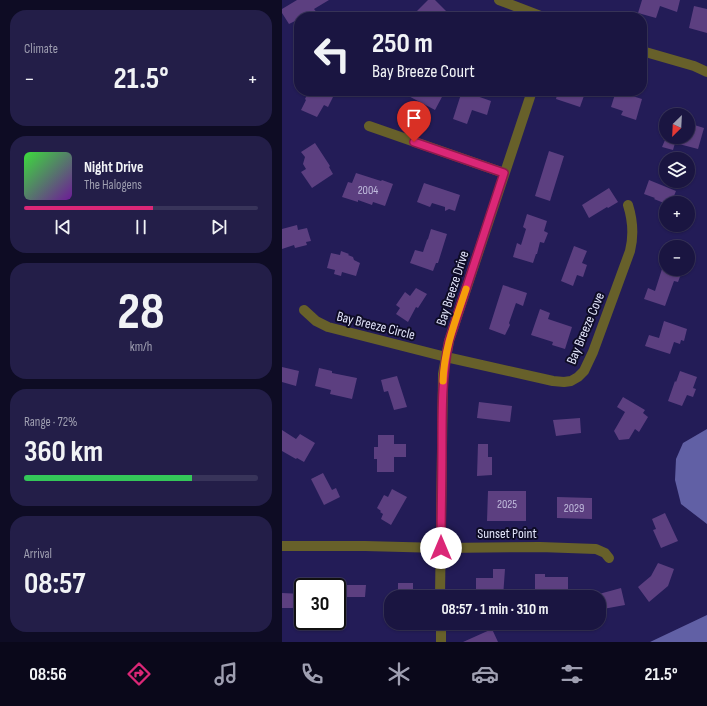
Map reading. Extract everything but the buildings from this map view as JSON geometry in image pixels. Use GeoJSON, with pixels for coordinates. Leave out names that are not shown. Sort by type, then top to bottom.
{"type":"FeatureCollection","features":[{"type":"Feature","properties":{"kind":"street"},"geometry":{"type":"LineString","coordinates":[[499,0],[530,12]]}},
{"type":"Feature","properties":{"kind":"street"},"geometry":{"type":"LineString","coordinates":[[647,52],[694,66],[707,72]]}},
{"type":"Feature","properties":{"kind":"street","name":"Bay Breeze Drive"},"geometry":{"type":"LineString","coordinates":[[440,590],[443,374],[446,357],[449,341],[530,96]]}},
{"type":"Feature","properties":{"kind":"street"},"geometry":{"type":"LineString","coordinates":[[369,126],[504,173]]}},
{"type":"Feature","properties":{"kind":"street","name":"Bay Breeze Cove"},"geometry":{"type":"LineString","coordinates":[[446,357],[553,381],[571,381],[578,377],[584,371],[593,352],[630,250],[633,228],[628,205]]}},
{"type":"Feature","properties":{"kind":"street","name":"Bay Breeze Circle"},"geometry":{"type":"LineString","coordinates":[[304,310],[316,321],[328,327],[446,357]]}},
{"type":"Feature","properties":{"kind":"street","name":"Sunset Point"},"geometry":{"type":"LineString","coordinates":[[282,546],[441,548],[533,547],[596,549],[605,553],[609,558]]}},
{"type":"Feature","properties":{"kind":"street"},"geometry":{"type":"LineString","coordinates":[[441,630],[441,642]]}},
{"type":"Feature","properties":{"kind":"shaded area"},"geometry":{"type":"Polygon","coordinates":[[[707,429],[707,524],[681,504],[675,480],[676,459],[683,443],[707,429]]]}},
{"type":"Feature","properties":{"kind":"shaded area"},"geometry":{"type":"Polygon","coordinates":[[[707,615],[707,642],[650,642],[707,615]]]}},
{"type":"Feature","properties":{"kind":"slow traffic"},"geometry":{"type":"LineString","coordinates":[[443,381],[449,341],[466,289]]}},
{"type":"Feature","properties":{"kind":"route"},"geometry":{"type":"LineString","coordinates":[[414,142],[504,173],[449,341],[443,374],[441,548]]}}]}
